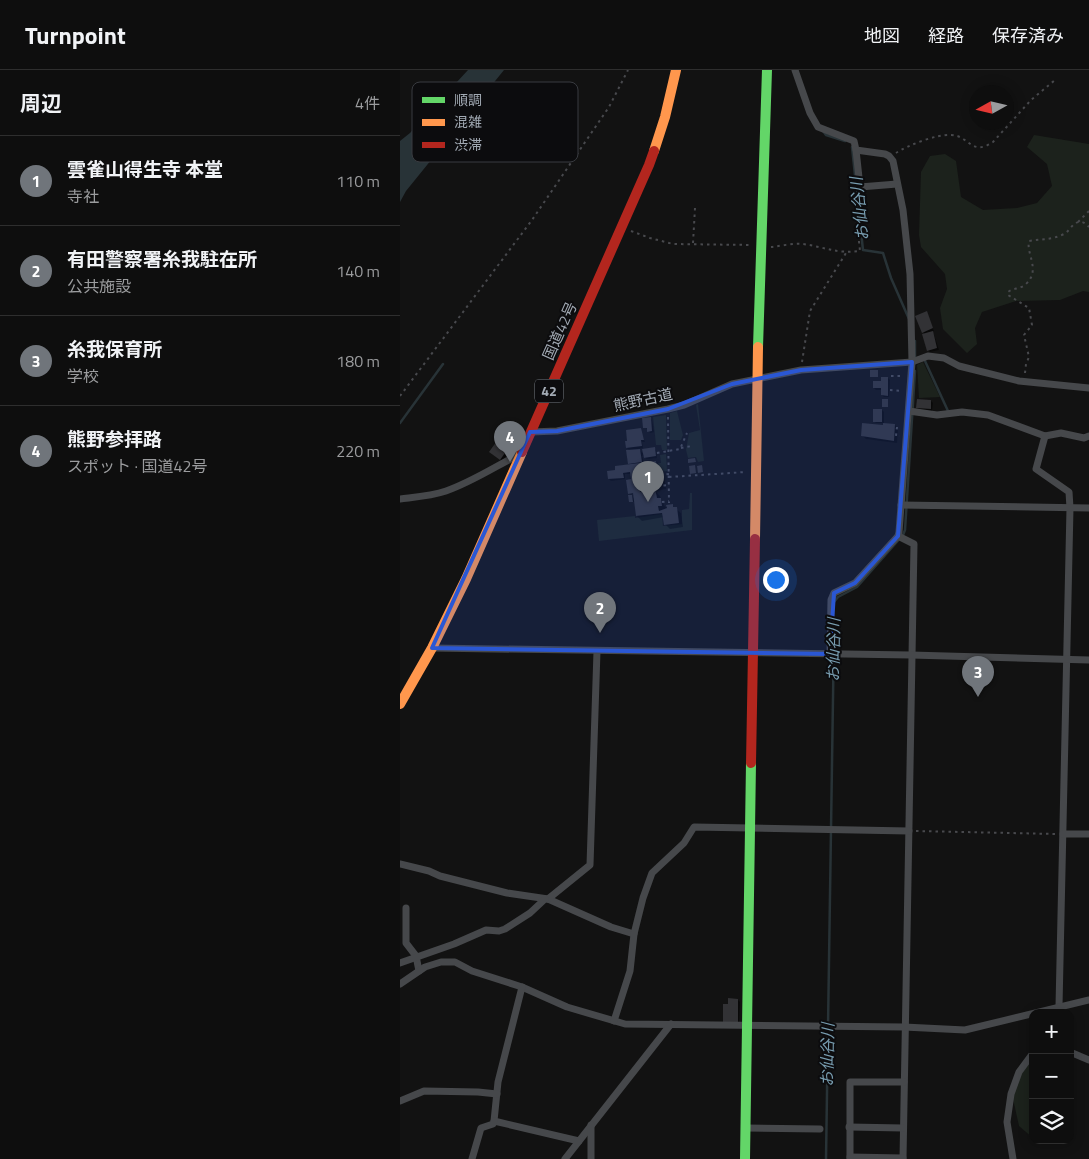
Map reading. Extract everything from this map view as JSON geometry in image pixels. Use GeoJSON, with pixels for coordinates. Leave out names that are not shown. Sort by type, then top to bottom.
{"type":"FeatureCollection","features":[{"type":"Feature","properties":{"kind":"main road","name":"国道42号"},"geometry":{"type":"LineString","coordinates":[[400,704],[432,648],[466,579],[649,165],[666,117],[676,70]]}},
{"type":"Feature","properties":{"kind":"main road"},"geometry":{"type":"LineString","coordinates":[[745,1159],[757,378],[767,70]]}},
{"type":"Feature","properties":{"kind":"street"},"geometry":{"type":"LineString","coordinates":[[795,70],[810,113],[818,127],[854,141],[860,187],[898,184]]}},
{"type":"Feature","properties":{"kind":"street"},"geometry":{"type":"LineString","coordinates":[[830,654],[831,600],[834,594],[855,583],[898,536],[912,362],[910,274],[906,231],[892,159],[885,154],[856,150]]}},
{"type":"Feature","properties":{"kind":"street","name":"熊野古道"},"geometry":{"type":"LineString","coordinates":[[530,432],[557,431],[668,409],[684,405],[732,384],[757,378],[801,370],[912,362],[928,356],[944,358],[960,366],[1019,381],[1089,388]]}},
{"type":"Feature","properties":{"kind":"street"},"geometry":{"type":"LineString","coordinates":[[909,411],[936,415],[962,412],[988,415],[1045,436],[1061,434],[1084,438],[1089,436]]}},
{"type":"Feature","properties":{"kind":"street"},"geometry":{"type":"LineString","coordinates":[[1045,436],[1036,469],[1068,492],[1070,508],[1059,1006]]}},
{"type":"Feature","properties":{"kind":"street"},"geometry":{"type":"LineString","coordinates":[[400,499],[429,496],[447,490],[474,479],[521,454]]}},
{"type":"Feature","properties":{"kind":"street"},"geometry":{"type":"LineString","coordinates":[[901,505],[1089,508]]}},
{"type":"Feature","properties":{"kind":"street"},"geometry":{"type":"LineString","coordinates":[[898,536],[914,544],[903,1158],[850,1158],[850,1082],[904,1082]]}},
{"type":"Feature","properties":{"kind":"street"},"geometry":{"type":"LineString","coordinates":[[432,648],[911,655],[1089,660]]}},
{"type":"Feature","properties":{"kind":"street"},"geometry":{"type":"LineString","coordinates":[[400,963],[454,944],[486,930],[499,931],[505,929],[530,913],[590,865],[597,651]]}},
{"type":"Feature","properties":{"kind":"street"},"geometry":{"type":"LineString","coordinates":[[614,1021],[630,971],[634,934],[643,898],[652,873],[684,844],[694,827],[909,830]]}},
{"type":"Feature","properties":{"kind":"street"},"geometry":{"type":"LineString","coordinates":[[1063,834],[1089,834]]}},
{"type":"Feature","properties":{"kind":"street"},"geometry":{"type":"LineString","coordinates":[[400,864],[507,893],[547,899],[634,934]]}},
{"type":"Feature","properties":{"kind":"street"},"geometry":{"type":"LineString","coordinates":[[406,908],[406,944],[416,956],[419,971]]}},
{"type":"Feature","properties":{"kind":"street"},"geometry":{"type":"LineString","coordinates":[[400,984],[425,967],[442,962],[455,962],[472,971],[522,987],[567,1007],[625,1024],[904,1027],[965,1030],[1029,1015]]}},
{"type":"Feature","properties":{"kind":"street"},"geometry":{"type":"LineString","coordinates":[[494,1122],[498,1082],[522,987]]}},
{"type":"Feature","properties":{"kind":"street"},"geometry":{"type":"LineString","coordinates":[[1052,1009],[1089,1000]]}},
{"type":"Feature","properties":{"kind":"street"},"geometry":{"type":"LineString","coordinates":[[565,1159],[671,1024]]}},
{"type":"Feature","properties":{"kind":"street"},"geometry":{"type":"LineString","coordinates":[[1013,1159],[1007,1122],[1011,1094],[1019,1072],[1032,1054]]}},
{"type":"Feature","properties":{"kind":"street"},"geometry":{"type":"LineString","coordinates":[[1074,1054],[1089,1060]]}},
{"type":"Feature","properties":{"kind":"street"},"geometry":{"type":"LineString","coordinates":[[400,1101],[424,1090],[497,1094]]}},
{"type":"Feature","properties":{"kind":"street"},"geometry":{"type":"LineString","coordinates":[[472,1159],[481,1128],[494,1122],[579,1141]]}},
{"type":"Feature","properties":{"kind":"street"},"geometry":{"type":"LineString","coordinates":[[591,1159],[592,1124]]}},
{"type":"Feature","properties":{"kind":"street"},"geometry":{"type":"LineString","coordinates":[[850,1127],[903,1128]]}},
{"type":"Feature","properties":{"kind":"street"},"geometry":{"type":"LineString","coordinates":[[746,1128],[820,1129]]}},
{"type":"Feature","properties":{"kind":"path"},"geometry":{"type":"LineString","coordinates":[[578,152],[609,107],[628,70]]}},
{"type":"Feature","properties":{"kind":"path"},"geometry":{"type":"LineString","coordinates":[[892,159],[897,152],[905,148],[951,134],[958,136],[974,147],[987,146],[1032,100],[1055,80]]}},
{"type":"Feature","properties":{"kind":"path"},"geometry":{"type":"LineString","coordinates":[[400,396],[532,220],[572,162]]}},
{"type":"Feature","properties":{"kind":"path"},"geometry":{"type":"LineString","coordinates":[[622,227],[668,243],[762,246],[802,244],[846,253],[860,251],[854,196],[860,187]]}},
{"type":"Feature","properties":{"kind":"path"},"geometry":{"type":"LineString","coordinates":[[693,243],[695,208]]}},
{"type":"Feature","properties":{"kind":"path"},"geometry":{"type":"LineString","coordinates":[[1024,376],[1026,364],[1030,357],[1024,336],[1032,325],[1029,308],[1008,295],[1008,292],[1022,287],[1030,279],[1033,260],[1028,245],[1029,241],[1046,240],[1059,236],[1068,231],[1072,225],[1089,211]]}},
{"type":"Feature","properties":{"kind":"path"},"geometry":{"type":"LineString","coordinates":[[1078,222],[1083,222],[1089,227]]}},
{"type":"Feature","properties":{"kind":"path"},"geometry":{"type":"LineString","coordinates":[[801,370],[810,311],[846,253]]}},
{"type":"Feature","properties":{"kind":"path"},"geometry":{"type":"LineString","coordinates":[[891,376],[903,376],[903,378]]}},
{"type":"Feature","properties":{"kind":"path"},"geometry":{"type":"LineString","coordinates":[[890,390],[903,391],[903,385]]}},
{"type":"Feature","properties":{"kind":"path"},"geometry":{"type":"LineString","coordinates":[[662,502],[669,502],[668,413]]}},
{"type":"Feature","properties":{"kind":"path"},"geometry":{"type":"LineString","coordinates":[[896,436],[897,427]]}},
{"type":"Feature","properties":{"kind":"path"},"geometry":{"type":"LineString","coordinates":[[681,448],[687,433]]}},
{"type":"Feature","properties":{"kind":"path"},"geometry":{"type":"LineString","coordinates":[[657,453],[692,446]]}},
{"type":"Feature","properties":{"kind":"path"},"geometry":{"type":"LineString","coordinates":[[660,475],[756,472]]}},
{"type":"Feature","properties":{"kind":"path"},"geometry":{"type":"LineString","coordinates":[[657,486],[669,485]]}},
{"type":"Feature","properties":{"kind":"path"},"geometry":{"type":"LineString","coordinates":[[909,830],[1063,834]]}},
{"type":"Feature","properties":{"kind":"highlighted area"},"geometry":{"type":"Polygon","coordinates":[[[912,362],[898,536],[855,583],[834,593],[830,654],[432,648],[530,432],[557,431],[668,409],[732,384],[801,370],[912,362]]]}},
{"type":"Feature","properties":{"kind":"shaded area"},"geometry":{"type":"Polygon","coordinates":[[[468,70],[504,70],[494,82],[457,82],[468,70]]]}},
{"type":"Feature","properties":{"kind":"shaded area"},"geometry":{"type":"Polygon","coordinates":[[[412,131],[412,162],[429,162],[406,191],[400,202],[400,141],[412,131]]]}},
{"type":"Feature","properties":{"kind":"shaded area"},"geometry":{"type":"Polygon","coordinates":[[[1034,135],[1089,144],[1089,292],[1083,291],[1060,300],[1016,301],[982,312],[975,328],[977,344],[967,353],[943,329],[940,308],[947,289],[945,274],[921,247],[919,235],[921,172],[930,156],[945,154],[956,161],[961,197],[983,210],[1017,208],[1037,203],[1052,186],[1047,164],[1027,147],[1034,135]]]}},
{"type":"Feature","properties":{"kind":"shaded area"},"geometry":{"type":"Polygon","coordinates":[[[923,362],[940,397],[919,398],[917,365],[923,362]]]}},
{"type":"Feature","properties":{"kind":"shaded area"},"geometry":{"type":"Polygon","coordinates":[[[698,404],[704,461],[698,462],[696,457],[688,458],[686,450],[689,433],[700,430],[696,405],[698,404]]]}},
{"type":"Feature","properties":{"kind":"shaded area"},"geometry":{"type":"Polygon","coordinates":[[[677,411],[683,435],[681,440],[670,440],[670,413],[677,411]]]}},
{"type":"Feature","properties":{"kind":"shaded area"},"geometry":{"type":"Polygon","coordinates":[[[666,415],[667,450],[662,450],[661,445],[656,445],[653,417],[666,415]]]}},
{"type":"Feature","properties":{"kind":"shaded area"},"geometry":{"type":"Polygon","coordinates":[[[666,454],[667,471],[660,472],[658,463],[661,463],[660,455],[666,454]]]}},
{"type":"Feature","properties":{"kind":"shaded area"},"geometry":{"type":"Polygon","coordinates":[[[690,493],[692,493],[692,530],[599,541],[597,520],[635,516],[635,518],[662,514],[663,526],[682,524],[682,510],[689,509],[690,493]]]}},
{"type":"Feature","properties":{"kind":"shaded area"},"geometry":{"type":"Polygon","coordinates":[[[1029,1063],[1029,1135],[1019,1126],[1012,1094],[1026,1065],[1029,1063]]]}},
{"type":"Feature","properties":{"kind":"building"},"geometry":{"type":"Polygon","coordinates":[[[927,311],[933,328],[922,333],[915,316],[927,311]]]}},
{"type":"Feature","properties":{"kind":"building"},"geometry":{"type":"Polygon","coordinates":[[[933,331],[937,348],[927,351],[922,334],[933,331]]]}},
{"type":"Feature","properties":{"kind":"building"},"geometry":{"type":"Polygon","coordinates":[[[870,370],[878,370],[878,377],[870,377],[870,370]]]}},
{"type":"Feature","properties":{"kind":"building"},"geometry":{"type":"Polygon","coordinates":[[[881,377],[888,377],[888,396],[881,395],[881,388],[873,388],[873,381],[881,381],[881,377]]]}},
{"type":"Feature","properties":{"kind":"building"},"geometry":{"type":"Polygon","coordinates":[[[882,399],[888,399],[888,407],[882,407],[882,399]]]}},
{"type":"Feature","properties":{"kind":"building"},"geometry":{"type":"Polygon","coordinates":[[[917,399],[931,400],[931,409],[916,408],[917,399]]]}},
{"type":"Feature","properties":{"kind":"building"},"geometry":{"type":"Polygon","coordinates":[[[873,409],[882,409],[882,422],[873,422],[873,409]]]}},
{"type":"Feature","properties":{"kind":"building"},"geometry":{"type":"Polygon","coordinates":[[[651,417],[652,431],[647,432],[647,428],[643,428],[642,418],[651,417]]]}},
{"type":"Feature","properties":{"kind":"building"},"geometry":{"type":"Polygon","coordinates":[[[510,423],[514,425],[508,434],[515,426],[523,432],[513,445],[501,436],[510,423]]]}},
{"type":"Feature","properties":{"kind":"building"},"geometry":{"type":"Polygon","coordinates":[[[862,423],[895,424],[894,441],[861,436],[862,423]]]}},
{"type":"Feature","properties":{"kind":"building"},"geometry":{"type":"Polygon","coordinates":[[[641,428],[644,440],[641,440],[642,446],[626,448],[626,430],[641,428]]]}},
{"type":"Feature","properties":{"kind":"building"},"geometry":{"type":"Polygon","coordinates":[[[499,438],[510,446],[500,460],[489,452],[499,438]]]}},
{"type":"Feature","properties":{"kind":"building"},"geometry":{"type":"Polygon","coordinates":[[[655,447],[656,456],[644,458],[642,449],[655,447]]]}},
{"type":"Feature","properties":{"kind":"building"},"geometry":{"type":"Polygon","coordinates":[[[640,449],[642,462],[628,464],[626,450],[640,449]]]}},
{"type":"Feature","properties":{"kind":"building"},"geometry":{"type":"Polygon","coordinates":[[[695,458],[696,462],[688,463],[688,459],[695,458]]]}},
{"type":"Feature","properties":{"kind":"building"},"geometry":{"type":"Polygon","coordinates":[[[656,461],[659,482],[654,483],[657,498],[661,498],[662,506],[658,506],[659,511],[667,508],[666,505],[673,504],[673,507],[677,507],[679,523],[664,525],[662,513],[636,516],[633,493],[628,494],[626,480],[631,479],[630,472],[623,473],[624,478],[608,479],[607,471],[615,470],[615,466],[656,461]],[[646,484],[639,485],[640,492],[647,491],[646,484]]]}},
{"type":"Feature","properties":{"kind":"building"},"geometry":{"type":"Polygon","coordinates":[[[695,465],[696,473],[690,474],[689,466],[695,465]]]}},
{"type":"Feature","properties":{"kind":"building"},"geometry":{"type":"Polygon","coordinates":[[[702,465],[703,472],[698,473],[697,466],[702,465]]]}},
{"type":"Feature","properties":{"kind":"building"},"geometry":{"type":"Polygon","coordinates":[[[628,495],[632,495],[633,502],[629,502],[628,495]]]}},
{"type":"Feature","properties":{"kind":"building"},"geometry":{"type":"Polygon","coordinates":[[[728,998],[738,999],[738,1022],[723,1022],[723,1004],[728,1004],[728,998]]]}},
{"type":"Feature","properties":{"kind":"waterway","name":"お仙谷川"},"geometry":{"type":"LineString","coordinates":[[823,131],[826,135],[845,141]]}},
{"type":"Feature","properties":{"kind":"waterway","name":"お仙谷川"},"geometry":{"type":"LineString","coordinates":[[852,147],[863,250],[883,253],[891,278],[909,319]]}},
{"type":"Feature","properties":{"kind":"waterway","name":"お仙谷川"},"geometry":{"type":"LineString","coordinates":[[915,341],[915,358]]}},
{"type":"Feature","properties":{"kind":"waterway"},"geometry":{"type":"LineString","coordinates":[[925,361],[948,411]]}},
{"type":"Feature","properties":{"kind":"waterway"},"geometry":{"type":"LineString","coordinates":[[400,423],[443,364]]}},
{"type":"Feature","properties":{"kind":"waterway","name":"お仙谷川"},"geometry":{"type":"LineString","coordinates":[[834,602],[838,597],[857,587],[903,535],[905,530],[915,371]]}},
{"type":"Feature","properties":{"kind":"waterway","name":"お仙谷川"},"geometry":{"type":"LineString","coordinates":[[826,1159],[834,632]]}},
{"type":"Feature","properties":{"kind":"traffic: fast"},"geometry":{"type":"LineString","coordinates":[[758,347],[767,70]]}},
{"type":"Feature","properties":{"kind":"traffic: fast"},"geometry":{"type":"LineString","coordinates":[[745,1159],[751,763]]}},
{"type":"Feature","properties":{"kind":"traffic: slow"},"geometry":{"type":"LineString","coordinates":[[654,151],[665,117],[676,70]]}},
{"type":"Feature","properties":{"kind":"traffic: slow"},"geometry":{"type":"LineString","coordinates":[[755,539],[758,347]]}},
{"type":"Feature","properties":{"kind":"traffic: slow"},"geometry":{"type":"LineString","coordinates":[[400,704],[432,648],[466,579],[522,452]]}},
{"type":"Feature","properties":{"kind":"traffic: jam"},"geometry":{"type":"LineString","coordinates":[[522,452],[654,151]]}},
{"type":"Feature","properties":{"kind":"traffic: jam"},"geometry":{"type":"LineString","coordinates":[[751,763],[755,539]]}},
{"type":"Feature","properties":{"kind":"place","name":"熊野参拝路"},"geometry":{"type":"Point","coordinates":[510,462]}},
{"type":"Feature","properties":{"kind":"place","name":"雲雀山得生寺 本堂"},"geometry":{"type":"Point","coordinates":[648,502]}},
{"type":"Feature","properties":{"kind":"place","name":"有田警察署糸我駐在所"},"geometry":{"type":"Point","coordinates":[600,633]}},
{"type":"Feature","properties":{"kind":"place","name":"糸我保育所"},"geometry":{"type":"Point","coordinates":[978,697]}}]}
